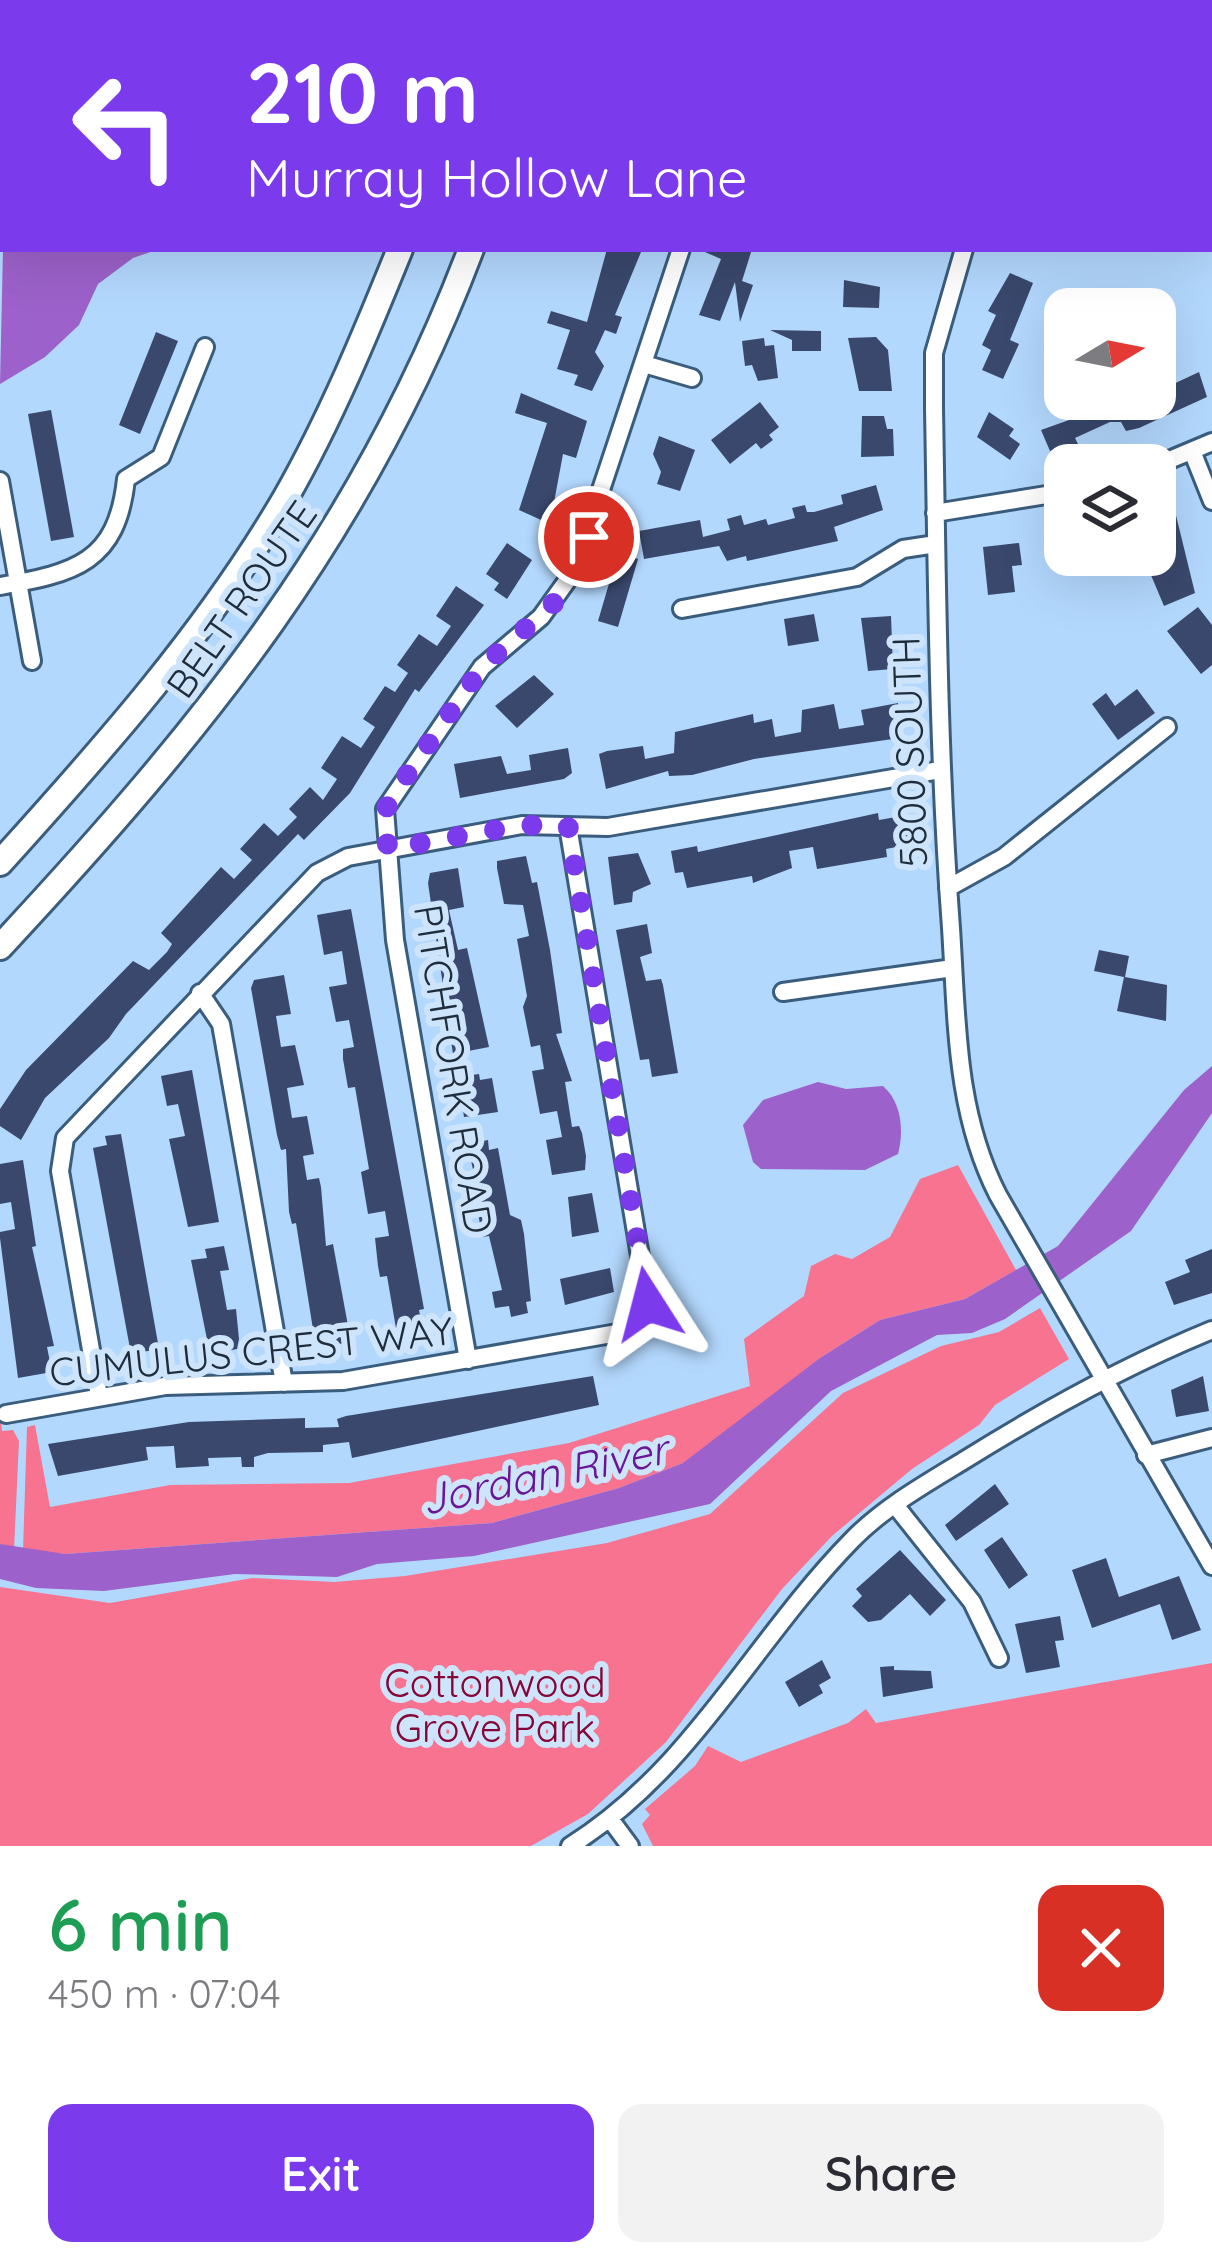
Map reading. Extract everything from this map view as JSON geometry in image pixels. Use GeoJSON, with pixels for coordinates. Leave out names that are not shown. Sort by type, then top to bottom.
{"type":"FeatureCollection","features":[{"type":"Feature","properties":{"kind":"highway","name":"BELT ROUTE"},"geometry":{"type":"LineString","coordinates":[[0,863],[158,681],[241,568],[314,445],[399,252]]}},
{"type":"Feature","properties":{"kind":"highway","name":"BELT ROUTE"},"geometry":{"type":"LineString","coordinates":[[0,946],[142,795],[260,643],[356,499],[394,431],[470,252]]}},
{"type":"Feature","properties":{"kind":"street","name":"PITCHFORK ROAD"},"geometry":{"type":"LineString","coordinates":[[468,1360],[394,940],[384,816],[394,794],[482,667],[541,617],[574,571],[680,252]]}},
{"type":"Feature","properties":{"kind":"street","name":"5800 SOUTH"},"geometry":{"type":"LineString","coordinates":[[963,252],[934,353],[940,770],[962,1090],[983,1166],[1212,1566]]}},
{"type":"Feature","properties":{"kind":"street"},"geometry":{"type":"LineString","coordinates":[[9,585],[68,573],[95,555],[122,516],[126,479],[161,458],[206,347]]}},
{"type":"Feature","properties":{"kind":"street"},"geometry":{"type":"LineString","coordinates":[[644,364],[692,378]]}},
{"type":"Feature","properties":{"kind":"street"},"geometry":{"type":"LineString","coordinates":[[1176,457],[1212,442]]}},
{"type":"Feature","properties":{"kind":"street"},"geometry":{"type":"LineString","coordinates":[[1192,451],[1212,501]]}},
{"type":"Feature","properties":{"kind":"street"},"geometry":{"type":"LineString","coordinates":[[0,481],[9,585],[32,661]]}},
{"type":"Feature","properties":{"kind":"street"},"geometry":{"type":"LineString","coordinates":[[935,513],[1044,495]]}},
{"type":"Feature","properties":{"kind":"street"},"geometry":{"type":"LineString","coordinates":[[682,609],[857,577],[903,549],[935,544]]}},
{"type":"Feature","properties":{"kind":"street"},"geometry":{"type":"LineString","coordinates":[[948,887],[1004,857],[1167,727]]}},
{"type":"Feature","properties":{"kind":"street"},"geometry":{"type":"LineString","coordinates":[[99,1396],[60,1171],[62,1146],[78,1119],[317,873],[349,857],[522,825],[620,825],[940,770]]}},
{"type":"Feature","properties":{"kind":"street","name":"CUMULUS CREST WAY"},"geometry":{"type":"LineString","coordinates":[[6,1414],[165,1386],[343,1382],[638,1326],[647,1311],[568,826]]}},
{"type":"Feature","properties":{"kind":"street"},"geometry":{"type":"LineString","coordinates":[[783,992],[953,968]]}},
{"type":"Feature","properties":{"kind":"street"},"geometry":{"type":"LineString","coordinates":[[200,993],[221,1024],[284,1383]]}},
{"type":"Feature","properties":{"kind":"street"},"geometry":{"type":"LineString","coordinates":[[570,1846],[610,1819],[706,1726],[783,1620],[854,1538],[896,1504],[1102,1379],[1212,1330]]}},
{"type":"Feature","properties":{"kind":"street"},"geometry":{"type":"LineString","coordinates":[[1146,1455],[1212,1438]]}},
{"type":"Feature","properties":{"kind":"street"},"geometry":{"type":"LineString","coordinates":[[896,1504],[972,1601],[999,1658]]}},
{"type":"Feature","properties":{"kind":"street"},"geometry":{"type":"LineString","coordinates":[[610,1819],[629,1846]]}},
{"type":"Feature","properties":{"kind":"green space"},"geometry":{"type":"Polygon","coordinates":[[[958,1165],[1016,1270],[965,1299],[880,1320],[820,1358],[721,1439],[683,1463],[619,1488],[492,1523],[65,1554],[23,1550],[27,1427],[35,1425],[50,1507],[170,1485],[349,1483],[569,1443],[750,1386],[744,1339],[804,1296],[811,1266],[835,1254],[852,1259],[890,1237],[920,1179],[958,1165]]]}},
{"type":"Feature","properties":{"kind":"green space","name":"Cottonwood Grove Park"},"geometry":{"type":"Polygon","coordinates":[[[1040,1308],[1069,1359],[995,1405],[979,1425],[912,1469],[832,1536],[782,1589],[666,1742],[588,1814],[531,1846],[0,1846],[0,1587],[110,1603],[252,1578],[334,1582],[405,1576],[607,1543],[710,1514],[843,1393],[941,1346],[999,1332],[1040,1308]]]}},
{"type":"Feature","properties":{"kind":"green space"},"geometry":{"type":"Polygon","coordinates":[[[0,1411],[2,1431],[13,1430],[19,1441],[14,1550],[0,1544],[0,1411]]]}},
{"type":"Feature","properties":{"kind":"green space"},"geometry":{"type":"Polygon","coordinates":[[[1212,1663],[1212,1846],[653,1846],[642,1824],[650,1815],[645,1809],[695,1766],[708,1746],[741,1762],[848,1723],[866,1709],[876,1723],[1212,1663]]]}},
{"type":"Feature","properties":{"kind":"shaded area"},"geometry":{"type":"Polygon","coordinates":[[[3,252],[150,252],[133,258],[98,284],[79,325],[45,357],[0,384],[3,252]]]}},
{"type":"Feature","properties":{"kind":"shaded area"},"geometry":{"type":"Polygon","coordinates":[[[1212,1066],[1212,1113],[1131,1231],[1005,1319],[972,1333],[937,1335],[831,1391],[710,1504],[474,1556],[377,1564],[337,1577],[235,1574],[104,1591],[36,1588],[0,1579],[0,1544],[65,1554],[492,1523],[619,1488],[683,1463],[820,1358],[880,1320],[965,1299],[1058,1246],[1184,1090],[1212,1066]]]}},
{"type":"Feature","properties":{"kind":"shaded area"},"geometry":{"type":"Polygon","coordinates":[[[818,1082],[846,1089],[883,1086],[900,1118],[898,1154],[865,1170],[761,1169],[753,1162],[743,1125],[763,1100],[818,1082]]]}},
{"type":"Feature","properties":{"kind":"building"},"geometry":{"type":"Polygon","coordinates":[[[606,252],[641,252],[615,315],[622,317],[616,334],[605,330],[595,352],[604,366],[592,391],[574,385],[578,375],[557,369],[570,330],[547,323],[551,311],[587,322],[606,252]]]}},
{"type":"Feature","properties":{"kind":"building"},"geometry":{"type":"Polygon","coordinates":[[[705,252],[751,252],[742,281],[753,285],[740,322],[735,282],[720,321],[699,315],[721,259],[705,252]]]}},
{"type":"Feature","properties":{"kind":"building"},"geometry":{"type":"Polygon","coordinates":[[[1010,273],[1033,283],[1010,340],[1019,344],[1003,379],[982,370],[991,350],[982,345],[996,315],[988,311],[1010,273]]]}},
{"type":"Feature","properties":{"kind":"building"},"geometry":{"type":"Polygon","coordinates":[[[844,280],[880,287],[879,308],[843,307],[844,280]]]}},
{"type":"Feature","properties":{"kind":"building"},"geometry":{"type":"Polygon","coordinates":[[[770,330],[821,331],[821,351],[792,351],[792,340],[770,330]]]}},
{"type":"Feature","properties":{"kind":"building"},"geometry":{"type":"Polygon","coordinates":[[[156,332],[178,341],[140,434],[119,425],[156,332]]]}},
{"type":"Feature","properties":{"kind":"building"},"geometry":{"type":"Polygon","coordinates":[[[876,337],[888,350],[892,391],[859,391],[848,338],[876,337]]]}},
{"type":"Feature","properties":{"kind":"building"},"geometry":{"type":"Polygon","coordinates":[[[764,338],[765,346],[774,345],[778,378],[758,381],[752,365],[745,366],[742,341],[764,338]]]}},
{"type":"Feature","properties":{"kind":"building"},"geometry":{"type":"Polygon","coordinates":[[[1199,372],[1207,397],[1176,411],[1176,383],[1199,372]]]}},
{"type":"Feature","properties":{"kind":"building"},"geometry":{"type":"Polygon","coordinates":[[[521,393],[587,421],[576,458],[563,454],[550,524],[519,510],[547,423],[515,413],[521,393]]]}},
{"type":"Feature","properties":{"kind":"building"},"geometry":{"type":"Polygon","coordinates":[[[760,402],[779,427],[769,435],[773,440],[761,449],[756,443],[730,464],[711,440],[760,402]]]}},
{"type":"Feature","properties":{"kind":"building"},"geometry":{"type":"Polygon","coordinates":[[[51,410],[74,537],[51,541],[28,414],[51,410]]]}},
{"type":"Feature","properties":{"kind":"building"},"geometry":{"type":"Polygon","coordinates":[[[989,412],[1014,429],[1009,436],[1020,444],[1010,460],[977,437],[989,412]]]}},
{"type":"Feature","properties":{"kind":"building"},"geometry":{"type":"Polygon","coordinates":[[[862,416],[884,416],[887,429],[893,429],[894,456],[861,457],[862,416]]]}},
{"type":"Feature","properties":{"kind":"building"},"geometry":{"type":"Polygon","coordinates":[[[1069,420],[1157,420],[1126,431],[1121,422],[1110,422],[1075,438],[1078,444],[1047,444],[1041,430],[1069,420]]]}},
{"type":"Feature","properties":{"kind":"building"},"geometry":{"type":"Polygon","coordinates":[[[659,436],[695,450],[680,491],[657,484],[661,472],[653,454],[659,436]]]}},
{"type":"Feature","properties":{"kind":"building"},"geometry":{"type":"Polygon","coordinates":[[[876,485],[883,510],[834,527],[838,541],[747,561],[746,556],[727,561],[719,546],[644,559],[639,531],[700,520],[703,537],[730,530],[727,519],[741,515],[744,525],[766,519],[768,525],[795,518],[792,508],[805,505],[807,512],[814,512],[843,504],[841,495],[876,485]]]}},
{"type":"Feature","properties":{"kind":"building"},"geometry":{"type":"Polygon","coordinates":[[[1176,515],[1195,593],[1164,606],[1151,576],[1176,576],[1176,515]]]}},
{"type":"Feature","properties":{"kind":"building"},"geometry":{"type":"Polygon","coordinates":[[[507,543],[532,560],[507,599],[494,590],[499,583],[486,574],[507,543]]]}},
{"type":"Feature","properties":{"kind":"building"},"geometry":{"type":"Polygon","coordinates":[[[1019,543],[1022,565],[1012,566],[1015,592],[988,595],[983,547],[1019,543]]]}},
{"type":"Feature","properties":{"kind":"building"},"geometry":{"type":"Polygon","coordinates":[[[618,553],[638,559],[618,627],[598,621],[618,553]]]}},
{"type":"Feature","properties":{"kind":"building"},"geometry":{"type":"Polygon","coordinates":[[[456,586],[484,605],[419,692],[415,689],[350,793],[304,840],[298,834],[126,1014],[109,1038],[45,1098],[21,1140],[0,1126],[0,1109],[26,1070],[133,961],[149,970],[167,952],[172,944],[161,933],[221,867],[234,879],[252,860],[240,849],[264,823],[278,836],[297,817],[289,809],[310,787],[323,800],[337,779],[321,768],[342,736],[361,748],[375,727],[363,719],[385,686],[395,692],[408,673],[397,665],[419,634],[437,646],[451,626],[436,616],[456,586]]]}},
{"type":"Feature","properties":{"kind":"building"},"geometry":{"type":"Polygon","coordinates":[[[1198,607],[1212,625],[1212,665],[1201,674],[1167,631],[1198,607]]]}},
{"type":"Feature","properties":{"kind":"building"},"geometry":{"type":"Polygon","coordinates":[[[814,614],[819,641],[788,646],[784,619],[814,614]]]}},
{"type":"Feature","properties":{"kind":"building"},"geometry":{"type":"Polygon","coordinates":[[[891,616],[893,669],[868,671],[861,618],[891,616]]]}},
{"type":"Feature","properties":{"kind":"building"},"geometry":{"type":"Polygon","coordinates":[[[534,675],[554,694],[517,728],[495,706],[534,675]]]}},
{"type":"Feature","properties":{"kind":"building"},"geometry":{"type":"Polygon","coordinates":[[[1137,689],[1155,713],[1118,740],[1092,704],[1106,693],[1115,706],[1137,689]]]}},
{"type":"Feature","properties":{"kind":"building"},"geometry":{"type":"Polygon","coordinates":[[[898,703],[900,738],[754,759],[692,775],[669,776],[668,771],[606,789],[599,754],[607,751],[643,746],[645,759],[674,753],[675,732],[753,714],[754,723],[772,719],[775,737],[801,732],[802,710],[834,704],[839,729],[864,725],[861,710],[898,703]]]}},
{"type":"Feature","properties":{"kind":"building"},"geometry":{"type":"Polygon","coordinates":[[[568,748],[572,773],[564,779],[460,798],[454,764],[501,756],[507,774],[531,770],[529,755],[568,748]]]}},
{"type":"Feature","properties":{"kind":"building"},"geometry":{"type":"Polygon","coordinates":[[[878,813],[879,820],[907,815],[912,844],[886,849],[887,857],[817,869],[813,847],[789,851],[792,868],[753,883],[752,876],[687,888],[683,872],[675,873],[671,851],[697,846],[698,852],[878,813]]]}},
{"type":"Feature","properties":{"kind":"building"},"geometry":{"type":"Polygon","coordinates":[[[638,853],[651,884],[633,892],[632,902],[614,905],[608,857],[638,853]]]}},
{"type":"Feature","properties":{"kind":"building"},"geometry":{"type":"Polygon","coordinates":[[[526,856],[532,883],[537,882],[550,950],[562,1033],[556,1034],[572,1081],[565,1082],[572,1127],[579,1126],[586,1156],[585,1170],[552,1175],[546,1140],[562,1137],[557,1111],[540,1114],[532,1071],[544,1069],[540,1045],[531,1047],[517,939],[529,936],[523,905],[504,904],[497,868],[497,861],[526,856]]]}},
{"type":"Feature","properties":{"kind":"building"},"geometry":{"type":"Polygon","coordinates":[[[458,868],[464,907],[449,910],[458,950],[467,948],[489,1047],[453,1054],[428,883],[430,873],[458,868]]]}},
{"type":"Feature","properties":{"kind":"building"},"geometry":{"type":"Polygon","coordinates":[[[351,909],[424,1309],[419,1310],[424,1336],[398,1340],[387,1276],[380,1277],[375,1238],[389,1236],[385,1211],[368,1214],[361,1172],[369,1169],[355,1087],[348,1088],[343,1059],[343,1049],[354,1047],[349,1020],[336,1022],[329,987],[347,984],[342,951],[324,955],[317,915],[351,909]]]}},
{"type":"Feature","properties":{"kind":"building"},"geometry":{"type":"Polygon","coordinates":[[[647,924],[652,953],[640,957],[646,981],[661,979],[663,985],[678,1073],[652,1077],[649,1059],[640,1060],[616,930],[647,924]]]}},
{"type":"Feature","properties":{"kind":"building"},"geometry":{"type":"Polygon","coordinates":[[[1099,950],[1129,956],[1125,977],[1167,985],[1166,1021],[1117,1011],[1124,977],[1094,971],[1099,950]]]}},
{"type":"Feature","properties":{"kind":"building"},"geometry":{"type":"Polygon","coordinates":[[[284,975],[291,1014],[276,1016],[281,1047],[295,1045],[304,1085],[287,1088],[292,1118],[307,1116],[314,1154],[303,1156],[307,1180],[319,1178],[326,1246],[333,1244],[351,1342],[316,1348],[296,1223],[292,1224],[289,1212],[286,1149],[281,1150],[277,1135],[251,988],[254,980],[284,975]]]}},
{"type":"Feature","properties":{"kind":"building"},"geometry":{"type":"Polygon","coordinates":[[[192,1070],[219,1222],[188,1227],[169,1139],[185,1136],[178,1104],[167,1106],[161,1076],[192,1070]]]}},
{"type":"Feature","properties":{"kind":"building"},"geometry":{"type":"Polygon","coordinates":[[[479,1074],[480,1080],[492,1078],[498,1112],[464,1117],[458,1077],[479,1074]]]}},
{"type":"Feature","properties":{"kind":"building"},"geometry":{"type":"Polygon","coordinates":[[[121,1134],[159,1349],[131,1354],[93,1148],[107,1145],[105,1136],[121,1134]]]}},
{"type":"Feature","properties":{"kind":"building"},"geometry":{"type":"Polygon","coordinates":[[[488,1140],[489,1150],[498,1148],[510,1215],[521,1220],[524,1234],[531,1301],[526,1302],[528,1313],[511,1317],[509,1306],[495,1308],[492,1292],[502,1290],[489,1236],[482,1237],[478,1212],[483,1211],[467,1144],[488,1140]]]}},
{"type":"Feature","properties":{"kind":"building"},"geometry":{"type":"Polygon","coordinates":[[[23,1160],[36,1246],[32,1247],[54,1346],[47,1347],[52,1372],[18,1378],[0,1238],[0,1232],[15,1229],[11,1202],[0,1204],[0,1164],[23,1160]]]}},
{"type":"Feature","properties":{"kind":"building"},"geometry":{"type":"Polygon","coordinates":[[[592,1193],[599,1232],[572,1237],[568,1197],[592,1193]]]}},
{"type":"Feature","properties":{"kind":"building"},"geometry":{"type":"Polygon","coordinates":[[[224,1246],[229,1270],[220,1271],[227,1310],[236,1309],[239,1339],[237,1349],[210,1354],[191,1260],[207,1258],[205,1249],[224,1246]]]}},
{"type":"Feature","properties":{"kind":"building"},"geometry":{"type":"Polygon","coordinates":[[[1212,1249],[1212,1293],[1174,1305],[1165,1282],[1190,1272],[1185,1260],[1212,1249]]]}},
{"type":"Feature","properties":{"kind":"building"},"geometry":{"type":"Polygon","coordinates":[[[610,1268],[614,1292],[565,1305],[560,1279],[610,1268]]]}},
{"type":"Feature","properties":{"kind":"building"},"geometry":{"type":"Polygon","coordinates":[[[593,1376],[599,1405],[352,1458],[349,1442],[323,1445],[323,1452],[268,1453],[254,1457],[254,1467],[242,1467],[241,1457],[208,1458],[209,1466],[176,1468],[174,1446],[146,1447],[148,1460],[58,1476],[48,1444],[189,1422],[305,1418],[305,1428],[339,1427],[337,1419],[346,1416],[593,1376]]]}},
{"type":"Feature","properties":{"kind":"building"},"geometry":{"type":"Polygon","coordinates":[[[1203,1376],[1209,1411],[1176,1417],[1171,1390],[1203,1376]]]}},
{"type":"Feature","properties":{"kind":"building"},"geometry":{"type":"Polygon","coordinates":[[[995,1484],[1009,1504],[956,1541],[945,1525],[995,1484]]]}},
{"type":"Feature","properties":{"kind":"building"},"geometry":{"type":"Polygon","coordinates":[[[1002,1537],[1028,1575],[1009,1589],[984,1550],[1002,1537]]]}},
{"type":"Feature","properties":{"kind":"building"},"geometry":{"type":"Polygon","coordinates":[[[900,1550],[946,1600],[930,1616],[910,1594],[881,1620],[868,1622],[852,1606],[862,1596],[856,1589],[900,1550]]]}},
{"type":"Feature","properties":{"kind":"building"},"geometry":{"type":"Polygon","coordinates":[[[1106,1558],[1119,1597],[1179,1576],[1201,1630],[1172,1640],[1160,1604],[1092,1628],[1072,1570],[1106,1558]]]}},
{"type":"Feature","properties":{"kind":"building"},"geometry":{"type":"Polygon","coordinates":[[[1060,1616],[1064,1640],[1055,1641],[1060,1667],[1026,1673],[1015,1624],[1060,1616]]]}},
{"type":"Feature","properties":{"kind":"building"},"geometry":{"type":"Polygon","coordinates":[[[822,1660],[831,1678],[819,1685],[823,1693],[799,1707],[785,1682],[822,1660]]]}},
{"type":"Feature","properties":{"kind":"building"},"geometry":{"type":"Polygon","coordinates":[[[894,1666],[894,1670],[931,1671],[933,1688],[883,1697],[880,1667],[894,1666]]]}},
{"type":"Feature","properties":{"kind":"route"},"geometry":{"type":"LineString","coordinates":[[589,537],[553,604],[496,653],[470,683],[389,801],[384,824],[388,849],[522,825],[568,826],[568,850],[648,1304]]}},
{"type":"Feature","properties":{"kind":"water label","name":"Jordan River"},"geometry":{"type":"Point","coordinates":[544,1474]}}]}
